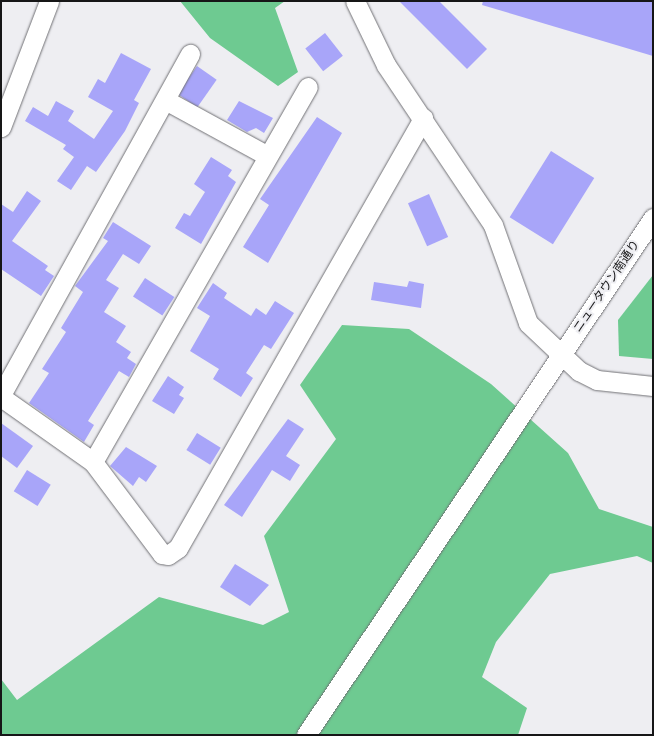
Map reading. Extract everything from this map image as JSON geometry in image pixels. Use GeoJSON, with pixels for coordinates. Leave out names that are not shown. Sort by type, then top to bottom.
{"type":"FeatureCollection","features":[{"type":"Feature","properties":{"kind":"street"},"geometry":{"type":"LineString","coordinates":[[1,127],[49,1]]}},
{"type":"Feature","properties":{"kind":"street"},"geometry":{"type":"LineString","coordinates":[[355,1],[386,64],[493,225],[528,323],[560,355],[597,380],[653,386]]}},
{"type":"Feature","properties":{"kind":"street"},"geometry":{"type":"LineString","coordinates":[[190,54],[167,101],[1,396],[93,462],[162,554],[178,548],[423,118]]}},
{"type":"Feature","properties":{"kind":"street"},"geometry":{"type":"LineString","coordinates":[[93,462],[266,156],[308,87]]}},
{"type":"Feature","properties":{"kind":"street"},"geometry":{"type":"LineString","coordinates":[[167,101],[266,156]]}},
{"type":"Feature","properties":{"kind":"street","name":"ニュータウン南通り"},"geometry":{"type":"LineString","coordinates":[[306,735],[653,218]]}},
{"type":"Feature","properties":{"kind":"green space"},"geometry":{"type":"Polygon","coordinates":[[[180,1],[285,1],[275,8],[298,72],[278,86],[210,38],[180,1]]]}},
{"type":"Feature","properties":{"kind":"green space"},"geometry":{"type":"Polygon","coordinates":[[[653,275],[653,359],[619,356],[618,320],[653,275]]]}},
{"type":"Feature","properties":{"kind":"green space"},"geometry":{"type":"Polygon","coordinates":[[[342,325],[409,329],[491,384],[568,453],[599,509],[653,527],[653,563],[637,556],[550,574],[496,642],[482,677],[527,708],[518,735],[1,735],[1,679],[17,700],[159,597],[263,625],[289,612],[264,536],[336,439],[300,385],[342,325]]]}},
{"type":"Feature","properties":{"kind":"building"},"geometry":{"type":"Polygon","coordinates":[[[399,1],[439,1],[487,49],[467,69],[399,1]]]}},
{"type":"Feature","properties":{"kind":"building"},"geometry":{"type":"Polygon","coordinates":[[[483,1],[653,1],[653,56],[482,5],[483,1]]]}},
{"type":"Feature","properties":{"kind":"building"},"geometry":{"type":"Polygon","coordinates":[[[325,33],[343,56],[323,71],[305,48],[325,33]]]}},
{"type":"Feature","properties":{"kind":"building"},"geometry":{"type":"Polygon","coordinates":[[[121,53],[151,69],[134,100],[139,103],[125,131],[96,172],[87,166],[71,190],[57,181],[74,157],[63,149],[66,145],[25,121],[33,107],[48,116],[56,101],[74,111],[68,121],[94,139],[113,111],[88,97],[98,79],[105,83],[121,53]]]}},
{"type":"Feature","properties":{"kind":"building"},"geometry":{"type":"Polygon","coordinates":[[[197,66],[217,80],[197,108],[177,94],[197,66]]]}},
{"type":"Feature","properties":{"kind":"building"},"geometry":{"type":"Polygon","coordinates":[[[239,101],[273,118],[264,133],[256,128],[247,132],[227,120],[239,101]]]}},
{"type":"Feature","properties":{"kind":"building"},"geometry":{"type":"Polygon","coordinates":[[[317,117],[342,133],[268,263],[243,247],[269,205],[260,199],[317,117]]]}},
{"type":"Feature","properties":{"kind":"building"},"geometry":{"type":"Polygon","coordinates":[[[551,151],[594,178],[553,244],[510,217],[551,151]]]}},
{"type":"Feature","properties":{"kind":"building"},"geometry":{"type":"Polygon","coordinates":[[[211,157],[232,170],[228,176],[236,182],[201,244],[175,228],[184,213],[190,216],[205,192],[194,184],[211,157]]]}},
{"type":"Feature","properties":{"kind":"building"},"geometry":{"type":"Polygon","coordinates":[[[27,191],[41,201],[12,241],[48,266],[45,270],[54,276],[41,296],[1,269],[1,204],[13,212],[27,191]]]}},
{"type":"Feature","properties":{"kind":"building"},"geometry":{"type":"Polygon","coordinates":[[[429,194],[448,237],[427,246],[408,203],[429,194]]]}},
{"type":"Feature","properties":{"kind":"building"},"geometry":{"type":"Polygon","coordinates":[[[113,222],[151,246],[139,264],[123,254],[106,280],[119,288],[104,312],[126,326],[116,342],[131,352],[127,358],[136,364],[129,377],[119,371],[88,421],[94,425],[84,442],[29,403],[49,373],[42,369],[66,332],[61,328],[83,292],[75,286],[108,241],[103,238],[113,222]]]}},
{"type":"Feature","properties":{"kind":"building"},"geometry":{"type":"Polygon","coordinates":[[[145,278],[174,297],[162,316],[133,296],[145,278]]]}},
{"type":"Feature","properties":{"kind":"building"},"geometry":{"type":"Polygon","coordinates":[[[409,281],[424,284],[421,308],[371,300],[374,282],[407,287],[409,281]]]}},
{"type":"Feature","properties":{"kind":"building"},"geometry":{"type":"Polygon","coordinates":[[[213,283],[227,293],[224,298],[251,316],[256,308],[266,315],[275,301],[294,313],[271,349],[264,345],[246,373],[253,378],[241,397],[213,379],[219,369],[190,351],[210,316],[197,308],[213,283]]]}},
{"type":"Feature","properties":{"kind":"building"},"geometry":{"type":"Polygon","coordinates":[[[168,376],[184,387],[179,395],[184,398],[174,414],[152,401],[168,376]]]}},
{"type":"Feature","properties":{"kind":"building"},"geometry":{"type":"Polygon","coordinates":[[[288,419],[304,429],[286,456],[300,465],[290,481],[272,470],[242,517],[224,505],[288,419]]]}},
{"type":"Feature","properties":{"kind":"building"},"geometry":{"type":"Polygon","coordinates":[[[1,423],[33,446],[17,468],[1,456],[1,423]]]}},
{"type":"Feature","properties":{"kind":"building"},"geometry":{"type":"Polygon","coordinates":[[[197,433],[221,448],[210,465],[186,450],[197,433]]]}},
{"type":"Feature","properties":{"kind":"building"},"geometry":{"type":"Polygon","coordinates":[[[126,447],[157,466],[146,482],[139,477],[133,486],[110,466],[126,447]]]}},
{"type":"Feature","properties":{"kind":"building"},"geometry":{"type":"Polygon","coordinates":[[[27,470],[51,485],[37,506],[14,491],[27,470]]]}},
{"type":"Feature","properties":{"kind":"building"},"geometry":{"type":"Polygon","coordinates":[[[235,564],[269,585],[250,606],[220,587],[235,564]]]}}]}
